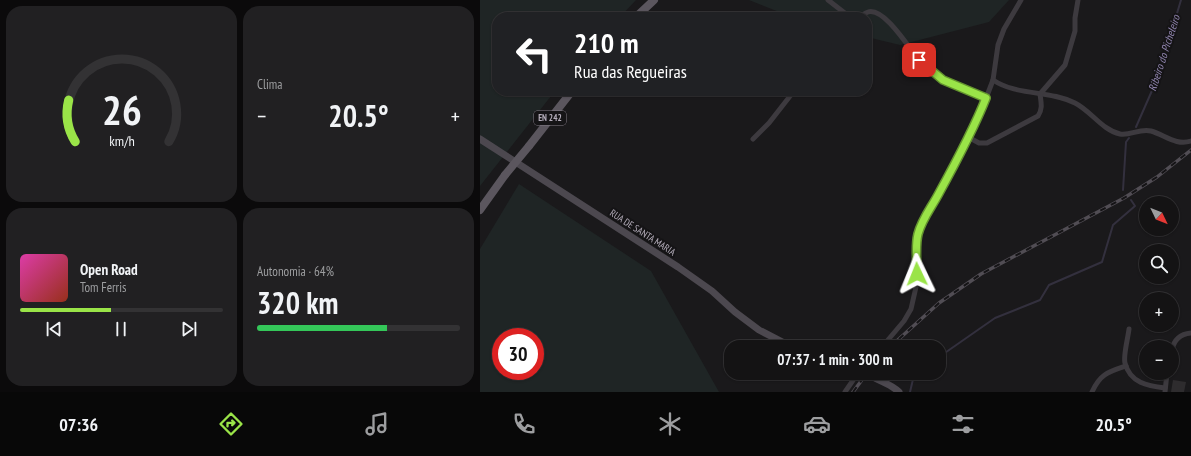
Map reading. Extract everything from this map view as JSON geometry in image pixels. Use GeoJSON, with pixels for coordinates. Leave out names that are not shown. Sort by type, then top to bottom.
{"type":"FeatureCollection","features":[{"type":"Feature","properties":{"kind":"main road"},"geometry":{"type":"LineString","coordinates":[[641,12],[654,0]]}},
{"type":"Feature","properties":{"kind":"main road","name":"EN 242"},"geometry":{"type":"LineString","coordinates":[[480,210],[505,175],[568,96]]}},
{"type":"Feature","properties":{"kind":"street"},"geometry":{"type":"LineString","coordinates":[[828,0],[843,12]]}},
{"type":"Feature","properties":{"kind":"street"},"geometry":{"type":"LineString","coordinates":[[888,340],[904,321],[914,298],[917,280],[916,244],[918,232],[980,114],[993,80],[998,45],[1004,29],[1021,0]]}},
{"type":"Feature","properties":{"kind":"street"},"geometry":{"type":"LineString","coordinates":[[1040,94],[1065,65],[1075,31],[1075,18],[1078,0]]}},
{"type":"Feature","properties":{"kind":"street"},"geometry":{"type":"LineString","coordinates":[[872,12],[880,15],[893,27],[919,60],[935,75],[943,80],[986,98]]}},
{"type":"Feature","properties":{"kind":"street"},"geometry":{"type":"LineString","coordinates":[[993,80],[1000,85],[1014,90],[1064,98],[1076,103],[1110,130],[1120,134],[1150,131],[1175,142],[1181,143],[1191,141]]}},
{"type":"Feature","properties":{"kind":"street"},"geometry":{"type":"LineString","coordinates":[[968,137],[979,143],[987,143],[1038,116],[1041,112],[1042,106],[1040,94]]}},
{"type":"Feature","properties":{"kind":"street"},"geometry":{"type":"LineString","coordinates":[[753,139],[769,123],[790,96]]}},
{"type":"Feature","properties":{"kind":"street","name":"RUA DE SANTA MARIA"},"geometry":{"type":"LineString","coordinates":[[480,140],[678,267],[712,291],[739,316],[759,330],[778,340]]}},
{"type":"Feature","properties":{"kind":"street"},"geometry":{"type":"LineString","coordinates":[[1129,329],[1125,362],[1133,377],[1144,384],[1165,390],[1167,380]]}},
{"type":"Feature","properties":{"kind":"street"},"geometry":{"type":"LineString","coordinates":[[1176,340],[1185,334],[1191,333]]}},
{"type":"Feature","properties":{"kind":"street"},"geometry":{"type":"LineString","coordinates":[[1092,392],[1104,374],[1126,366]]}},
{"type":"Feature","properties":{"kind":"street"},"geometry":{"type":"LineString","coordinates":[[845,392],[853,380]]}},
{"type":"Feature","properties":{"kind":"street"},"geometry":{"type":"LineString","coordinates":[[878,380],[895,388],[899,392]]}},
{"type":"Feature","properties":{"kind":"shaded area"},"geometry":{"type":"Polygon","coordinates":[[[480,0],[636,0],[625,12],[492,12],[492,96],[551,96],[480,186],[480,0]]]}},
{"type":"Feature","properties":{"kind":"shaded area"},"geometry":{"type":"Polygon","coordinates":[[[749,0],[1009,0],[989,22],[900,45],[872,38],[872,12],[779,12],[749,0]]]}},
{"type":"Feature","properties":{"kind":"shaded area"},"geometry":{"type":"Polygon","coordinates":[[[519,184],[651,271],[719,392],[480,392],[480,249],[519,184]]]}},
{"type":"Feature","properties":{"kind":"building"},"geometry":{"type":"Polygon","coordinates":[[[1173,380],[1186,382],[1184,392],[1171,392],[1173,380]]]}},
{"type":"Feature","properties":{"kind":"waterway","name":"Ribeiro do Picheleiro"},"geometry":{"type":"LineString","coordinates":[[1136,127],[1158,77],[1181,0]]}},
{"type":"Feature","properties":{"kind":"waterway"},"geometry":{"type":"LineString","coordinates":[[1123,190],[1126,142],[1129,138]]}},
{"type":"Feature","properties":{"kind":"waterway","name":"Ribeiro do Picheleiro"},"geometry":{"type":"LineString","coordinates":[[946,352],[995,318],[1040,300],[1049,285],[1102,262],[1113,225],[1135,206],[1131,200]]}},
{"type":"Feature","properties":{"kind":"waterway","name":"Ribeiro do Picheleiro"},"geometry":{"type":"LineString","coordinates":[[910,392],[913,380]]}},
{"type":"Feature","properties":{"kind":"railway"},"geometry":{"type":"LineString","coordinates":[[898,340],[939,303],[981,274],[1124,198],[1157,177],[1191,150]]}},
{"type":"Feature","properties":{"kind":"railway"},"geometry":{"type":"LineString","coordinates":[[853,392],[862,380]]}},
{"type":"Feature","properties":{"kind":"route"},"geometry":{"type":"LineString","coordinates":[[917,274],[916,244],[918,232],[980,114],[986,98],[943,80],[935,75],[919,60]]}}]}
